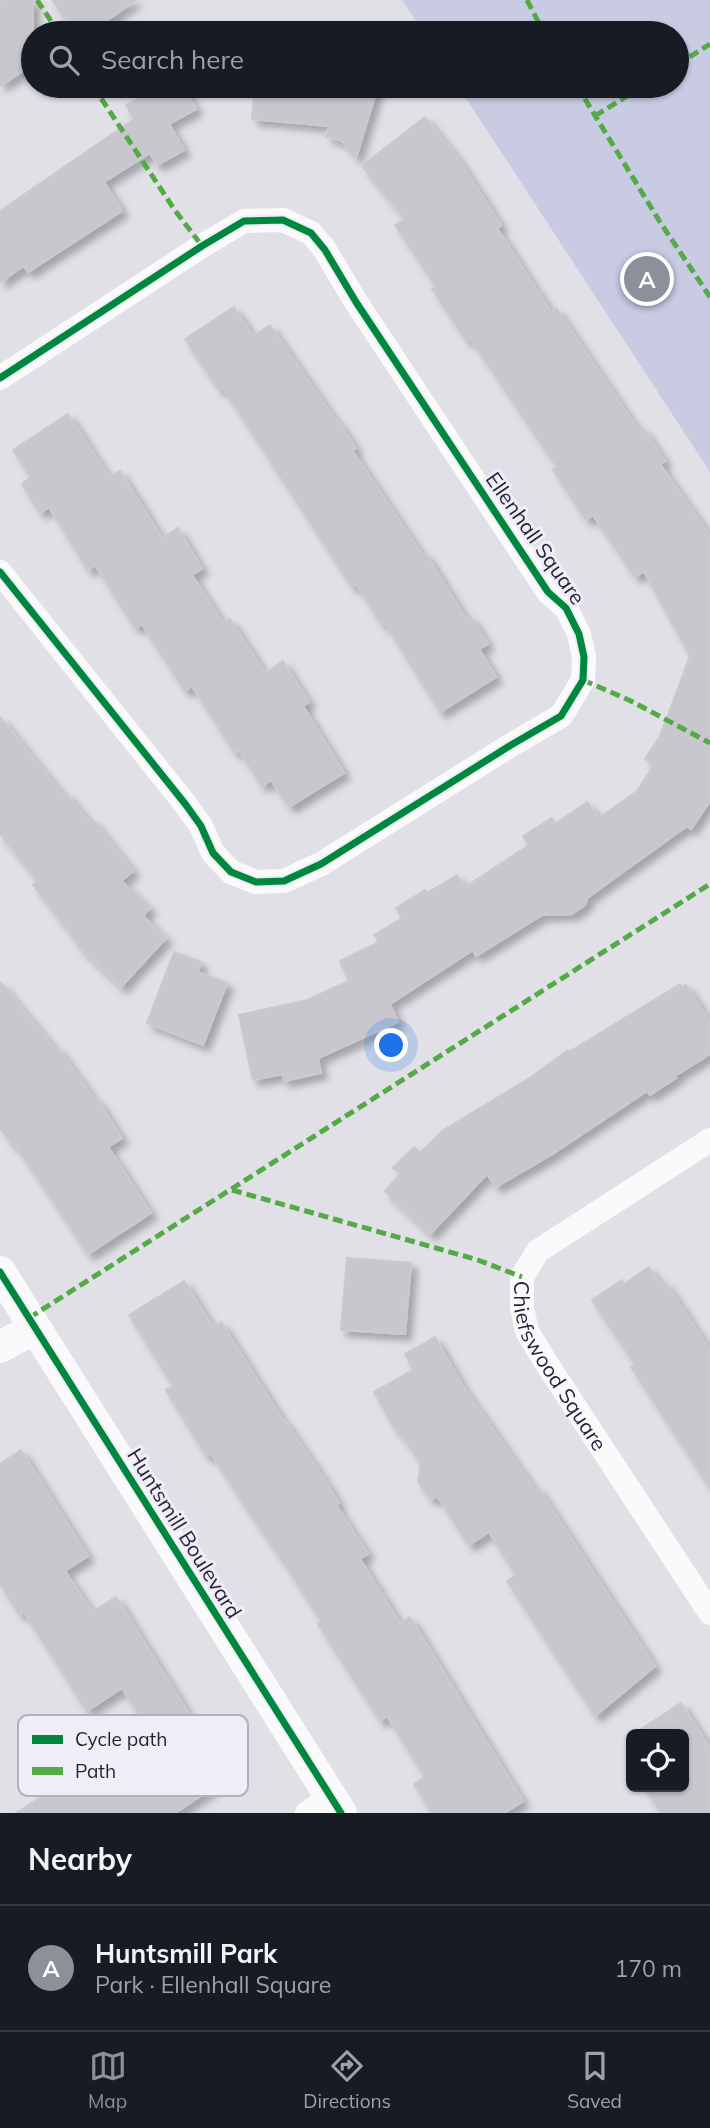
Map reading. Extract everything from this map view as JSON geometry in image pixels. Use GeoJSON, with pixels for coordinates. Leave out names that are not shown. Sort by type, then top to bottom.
{"type":"FeatureCollection","features":[{"type":"Feature","properties":{"kind":"street","name":"Ellenhall Square"},"geometry":{"type":"LineString","coordinates":[[0,377],[244,221],[283,220],[311,233],[325,250],[356,302],[548,592],[566,608],[579,634],[584,657],[583,680],[561,716],[321,864],[284,881],[256,882],[231,872],[213,853],[201,826],[186,805],[0,572]]}},
{"type":"Feature","properties":{"kind":"street","name":"Chiefswood Square"},"geometry":{"type":"LineString","coordinates":[[710,1140],[538,1251],[523,1277],[522,1308],[527,1331],[545,1361],[710,1613]]}},
{"type":"Feature","properties":{"kind":"street","name":"Huntsmill Boulevard"},"geometry":{"type":"LineString","coordinates":[[0,1272],[326,1808]]}},
{"type":"Feature","properties":{"kind":"street"},"geometry":{"type":"LineString","coordinates":[[0,1347],[35,1328]]}},
{"type":"Feature","properties":{"kind":"shaded area"},"geometry":{"type":"Polygon","coordinates":[[[402,0],[710,0],[710,472],[466,98],[689,98],[689,21],[416,21],[402,0]]]}},
{"type":"Feature","properties":{"kind":"building"},"geometry":{"type":"Polygon","coordinates":[[[0,0],[33,0],[33,21],[21,21],[21,72],[0,86],[0,0]]]}},
{"type":"Feature","properties":{"kind":"building"},"geometry":{"type":"Polygon","coordinates":[[[52,0],[136,0],[106,21],[67,21],[52,0]]]}},
{"type":"Feature","properties":{"kind":"building"},"geometry":{"type":"Polygon","coordinates":[[[139,98],[190,98],[196,109],[169,124],[184,150],[157,165],[150,153],[104,182],[122,211],[28,272],[24,266],[0,282],[0,211],[134,119],[126,105],[139,98]]]}},
{"type":"Feature","properties":{"kind":"building"},"geometry":{"type":"Polygon","coordinates":[[[254,98],[374,98],[356,158],[342,141],[326,136],[329,126],[252,119],[254,98]]]}},
{"type":"Feature","properties":{"kind":"building"},"geometry":{"type":"Polygon","coordinates":[[[425,117],[457,157],[501,225],[497,228],[551,312],[556,308],[639,431],[643,428],[665,461],[660,464],[710,536],[710,801],[691,829],[687,826],[587,898],[585,905],[572,914],[542,915],[476,956],[473,950],[390,1004],[398,1022],[318,1058],[321,1073],[284,1081],[283,1074],[253,1080],[239,1015],[307,1000],[349,981],[340,961],[379,942],[374,935],[402,918],[396,908],[457,875],[465,887],[529,845],[523,836],[552,818],[555,824],[587,802],[599,818],[637,791],[654,765],[645,759],[660,736],[690,656],[644,571],[635,577],[593,515],[586,520],[553,470],[557,467],[470,338],[466,340],[432,289],[436,286],[395,225],[405,219],[362,166],[425,117]]]}},
{"type":"Feature","properties":{"kind":"building"},"geometry":{"type":"Polygon","coordinates":[[[234,307],[253,336],[270,325],[356,448],[352,450],[423,556],[426,554],[466,619],[470,616],[488,644],[479,649],[496,677],[440,712],[385,623],[382,625],[356,584],[352,587],[223,388],[219,390],[185,339],[234,307]]]}},
{"type":"Feature","properties":{"kind":"building"},"geometry":{"type":"Polygon","coordinates":[[[68,414],[109,477],[120,471],[162,538],[178,528],[202,569],[192,575],[223,623],[230,619],[265,673],[283,661],[309,702],[303,706],[344,773],[289,807],[271,780],[262,786],[239,750],[235,753],[192,686],[185,691],[142,624],[135,628],[95,565],[88,570],[49,507],[40,513],[22,484],[31,477],[13,450],[68,414]]]}},
{"type":"Feature","properties":{"kind":"building"},"geometry":{"type":"Polygon","coordinates":[[[0,717],[63,795],[66,793],[89,822],[92,819],[133,871],[121,881],[150,908],[143,916],[166,938],[121,987],[77,945],[33,885],[38,881],[0,834],[0,717]]]}},
{"type":"Feature","properties":{"kind":"building"},"geometry":{"type":"Polygon","coordinates":[[[174,952],[201,962],[198,972],[227,983],[203,1045],[147,1023],[174,952]]]}},
{"type":"Feature","properties":{"kind":"building"},"geometry":{"type":"Polygon","coordinates":[[[0,982],[56,1050],[58,1048],[95,1100],[97,1099],[122,1138],[108,1147],[151,1213],[88,1254],[14,1143],[12,1144],[0,1128],[0,982]]]}},
{"type":"Feature","properties":{"kind":"building"},"geometry":{"type":"Polygon","coordinates":[[[680,984],[682,987],[686,985],[710,1022],[710,1054],[675,1076],[676,1078],[650,1095],[647,1091],[551,1155],[496,1187],[487,1174],[430,1234],[385,1191],[400,1174],[393,1168],[414,1147],[420,1153],[442,1131],[531,1077],[568,1050],[569,1052],[680,984]]]}},
{"type":"Feature","properties":{"kind":"building"},"geometry":{"type":"Polygon","coordinates":[[[347,1258],[411,1263],[405,1334],[341,1330],[347,1258]]]}},
{"type":"Feature","properties":{"kind":"building"},"geometry":{"type":"Polygon","coordinates":[[[649,1267],[661,1285],[665,1282],[710,1350],[710,1488],[631,1367],[635,1364],[592,1300],[622,1280],[624,1284],[649,1267]]]}},
{"type":"Feature","properties":{"kind":"building"},"geometry":{"type":"Polygon","coordinates":[[[184,1281],[213,1327],[221,1322],[284,1422],[319,1471],[339,1503],[336,1505],[368,1554],[360,1559],[400,1623],[410,1617],[523,1801],[504,1813],[432,1813],[414,1784],[425,1777],[387,1716],[380,1721],[318,1624],[321,1621],[290,1572],[211,1453],[206,1456],[166,1390],[173,1386],[129,1315],[184,1281]]]}},
{"type":"Feature","properties":{"kind":"building"},"geometry":{"type":"Polygon","coordinates":[[[435,1337],[462,1385],[535,1490],[538,1488],[655,1666],[595,1716],[507,1581],[516,1575],[489,1532],[469,1545],[437,1496],[431,1500],[418,1482],[421,1463],[398,1430],[396,1431],[374,1392],[413,1370],[405,1354],[435,1337]]]}},
{"type":"Feature","properties":{"kind":"building"},"geometry":{"type":"Polygon","coordinates":[[[21,1450],[88,1556],[65,1571],[92,1612],[116,1597],[190,1715],[139,1715],[122,1688],[87,1711],[24,1612],[20,1615],[0,1584],[0,1464],[21,1450]]]}},
{"type":"Feature","properties":{"kind":"building"},"geometry":{"type":"Polygon","coordinates":[[[681,1703],[710,1748],[710,1813],[661,1813],[647,1792],[689,1792],[689,1729],[642,1729],[681,1703]]]}},
{"type":"Feature","properties":{"kind":"building"},"geometry":{"type":"Polygon","coordinates":[[[43,1796],[200,1796],[175,1813],[16,1813],[43,1796]]]}},
{"type":"Feature","properties":{"kind":"marked path"},"geometry":{"type":"LineString","coordinates":[[37,0],[51,21]]}},
{"type":"Feature","properties":{"kind":"marked path"},"geometry":{"type":"LineString","coordinates":[[527,0],[538,21]]}},
{"type":"Feature","properties":{"kind":"marked path"},"geometry":{"type":"LineString","coordinates":[[689,57],[710,44]]}},
{"type":"Feature","properties":{"kind":"marked path"},"geometry":{"type":"LineString","coordinates":[[101,98],[174,209],[202,246]]}},
{"type":"Feature","properties":{"kind":"marked path"},"geometry":{"type":"LineString","coordinates":[[584,98],[660,222],[710,297]]}},
{"type":"Feature","properties":{"kind":"marked path"},"geometry":{"type":"LineString","coordinates":[[595,116],[624,98]]}},
{"type":"Feature","properties":{"kind":"marked path"},"geometry":{"type":"LineString","coordinates":[[583,680],[631,701],[710,743]]}},
{"type":"Feature","properties":{"kind":"marked path"},"geometry":{"type":"LineString","coordinates":[[29,1318],[710,884]]}},
{"type":"Feature","properties":{"kind":"marked path"},"geometry":{"type":"LineString","coordinates":[[232,1190],[478,1260],[522,1277]]}},
{"type":"Feature","properties":{"kind":"cycle path"},"geometry":{"type":"LineString","coordinates":[[0,378],[244,221],[283,220],[311,233],[325,250],[356,302],[548,592],[566,608],[579,634],[584,657],[583,680],[561,716],[321,864],[284,881],[256,882],[231,872],[213,853],[201,826],[186,805],[0,572]]}},
{"type":"Feature","properties":{"kind":"cycle path"},"geometry":{"type":"LineString","coordinates":[[0,1272],[341,1813]]}},
{"type":"Feature","properties":{"kind":"place","name":"Huntsmill Park"},"geometry":{"type":"Point","coordinates":[647,279]}}]}
